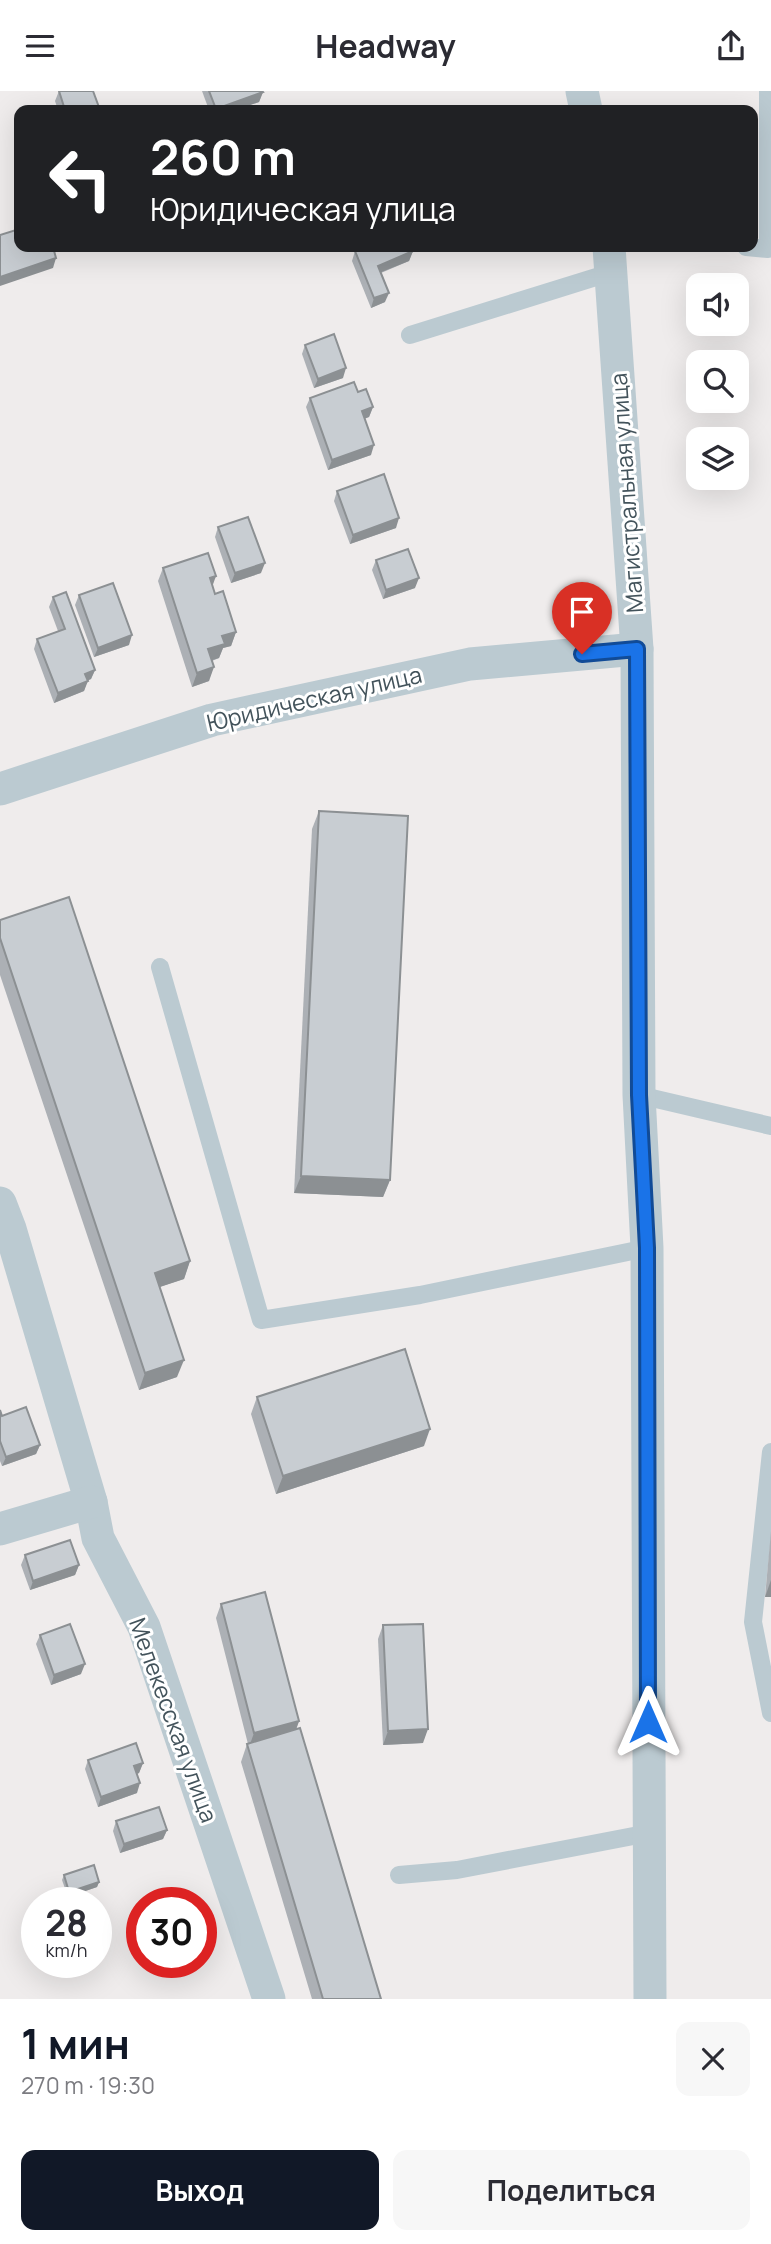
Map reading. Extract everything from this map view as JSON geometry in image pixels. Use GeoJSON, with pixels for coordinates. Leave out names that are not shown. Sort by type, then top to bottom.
{"type":"FeatureCollection","features":[{"type":"Feature","properties":{"kind":"street","name":"Магистральная улица"},"geometry":{"type":"LineString","coordinates":[[609,260],[637,649],[639,1095],[647,1248],[650,1999]]}},
{"type":"Feature","properties":{"kind":"street","name":"Юридическая улица"},"geometry":{"type":"LineString","coordinates":[[0,789],[226,717],[470,664],[637,649]]}},
{"type":"Feature","properties":{"kind":"street","name":"Мелекесская улица"},"geometry":{"type":"LineString","coordinates":[[0,1203],[91,1502],[98,1538],[144,1627],[269,1999]]}},
{"type":"Feature","properties":{"kind":"street"},"geometry":{"type":"LineString","coordinates":[[0,1529],[91,1502]]}},
{"type":"Feature","properties":{"kind":"lane"},"geometry":{"type":"LineString","coordinates":[[768,91],[769,249]]}},
{"type":"Feature","properties":{"kind":"lane"},"geometry":{"type":"LineString","coordinates":[[410,335],[609,260]]}},
{"type":"Feature","properties":{"kind":"lane"},"geometry":{"type":"LineString","coordinates":[[160,967],[261,1320],[420,1295],[647,1248]]}},
{"type":"Feature","properties":{"kind":"lane"},"geometry":{"type":"LineString","coordinates":[[639,1095],[771,1126]]}},
{"type":"Feature","properties":{"kind":"lane"},"geometry":{"type":"LineString","coordinates":[[771,1452],[753,1622],[771,1713]]}},
{"type":"Feature","properties":{"kind":"lane"},"geometry":{"type":"LineString","coordinates":[[399,1875],[457,1870],[649,1833]]}},
{"type":"Feature","properties":{"kind":"building"},"geometry":{"type":"Polygon","coordinates":[[[59,91],[93,91],[98,105],[63,105],[59,91]]]}},
{"type":"Feature","properties":{"kind":"building"},"geometry":{"type":"Polygon","coordinates":[[[209,91],[263,92],[227,105],[214,105],[209,91]]]}},
{"type":"Feature","properties":{"kind":"building"},"geometry":{"type":"Polygon","coordinates":[[[14,231],[14,252],[54,252],[56,258],[0,277],[0,235],[14,231]]]}},
{"type":"Feature","properties":{"kind":"building"},"geometry":{"type":"Polygon","coordinates":[[[355,252],[411,252],[378,266],[389,293],[374,298],[355,252]]]}},
{"type":"Feature","properties":{"kind":"building"},"geometry":{"type":"Polygon","coordinates":[[[334,334],[346,368],[318,379],[305,345],[334,334]]]}},
{"type":"Feature","properties":{"kind":"building"},"geometry":{"type":"Polygon","coordinates":[[[354,382],[358,392],[366,389],[373,407],[362,411],[374,445],[332,460],[310,398],[354,382]]]}},
{"type":"Feature","properties":{"kind":"building"},"geometry":{"type":"Polygon","coordinates":[[[384,474],[399,518],[353,535],[337,491],[384,474]]]}},
{"type":"Feature","properties":{"kind":"building"},"geometry":{"type":"Polygon","coordinates":[[[248,517],[265,563],[235,573],[218,527],[248,517]]]}},
{"type":"Feature","properties":{"kind":"building"},"geometry":{"type":"Polygon","coordinates":[[[408,549],[419,578],[386,590],[376,560],[408,549]]]}},
{"type":"Feature","properties":{"kind":"building"},"geometry":{"type":"Polygon","coordinates":[[[208,553],[216,576],[210,578],[215,594],[223,591],[236,632],[222,636],[225,644],[208,649],[214,667],[197,673],[163,568],[208,553]]]}},
{"type":"Feature","properties":{"kind":"building"},"geometry":{"type":"Polygon","coordinates":[[[113,583],[132,635],[98,648],[79,595],[113,583]]]}},
{"type":"Feature","properties":{"kind":"building"},"geometry":{"type":"Polygon","coordinates":[[[66,592],[95,670],[85,674],[88,681],[58,693],[37,639],[65,629],[53,597],[66,592]]]}},
{"type":"Feature","properties":{"kind":"building"},"geometry":{"type":"Polygon","coordinates":[[[319,811],[408,816],[390,1180],[301,1176],[319,811]]]}},
{"type":"Feature","properties":{"kind":"building"},"geometry":{"type":"Polygon","coordinates":[[[69,897],[190,1261],[155,1273],[184,1360],[145,1373],[0,938],[0,920],[69,897]]]}},
{"type":"Feature","properties":{"kind":"building"},"geometry":{"type":"Polygon","coordinates":[[[405,1349],[430,1429],[283,1476],[257,1397],[405,1349]]]}},
{"type":"Feature","properties":{"kind":"building"},"geometry":{"type":"Polygon","coordinates":[[[26,1407],[40,1445],[6,1457],[0,1441],[0,1410],[2,1416],[26,1407]]]}},
{"type":"Feature","properties":{"kind":"building"},"geometry":{"type":"Polygon","coordinates":[[[70,1540],[79,1565],[33,1581],[25,1555],[70,1540]]]}},
{"type":"Feature","properties":{"kind":"building"},"geometry":{"type":"Polygon","coordinates":[[[265,1592],[299,1721],[254,1733],[221,1604],[265,1592]]]}},
{"type":"Feature","properties":{"kind":"building"},"geometry":{"type":"Polygon","coordinates":[[[70,1624],[85,1664],[54,1675],[40,1635],[70,1624]]]}},
{"type":"Feature","properties":{"kind":"building"},"geometry":{"type":"Polygon","coordinates":[[[423,1624],[428,1729],[388,1731],[383,1625],[423,1624]]]}},
{"type":"Feature","properties":{"kind":"building"},"geometry":{"type":"Polygon","coordinates":[[[300,1728],[381,1999],[323,1999],[247,1744],[300,1728]]]}},
{"type":"Feature","properties":{"kind":"building"},"geometry":{"type":"Polygon","coordinates":[[[136,1743],[143,1763],[134,1766],[140,1783],[101,1797],[88,1760],[136,1743]]]}},
{"type":"Feature","properties":{"kind":"building"},"geometry":{"type":"Polygon","coordinates":[[[159,1807],[167,1830],[124,1844],[116,1821],[159,1807]]]}},
{"type":"Feature","properties":{"kind":"building"},"geometry":{"type":"Polygon","coordinates":[[[94,1865],[99,1882],[84,1887],[68,1887],[64,1875],[94,1865]]]}},
{"type":"Feature","properties":{"kind":"route"},"geometry":{"type":"LineString","coordinates":[[582,654],[637,649],[639,1095],[647,1248],[648,1722]]}}]}
